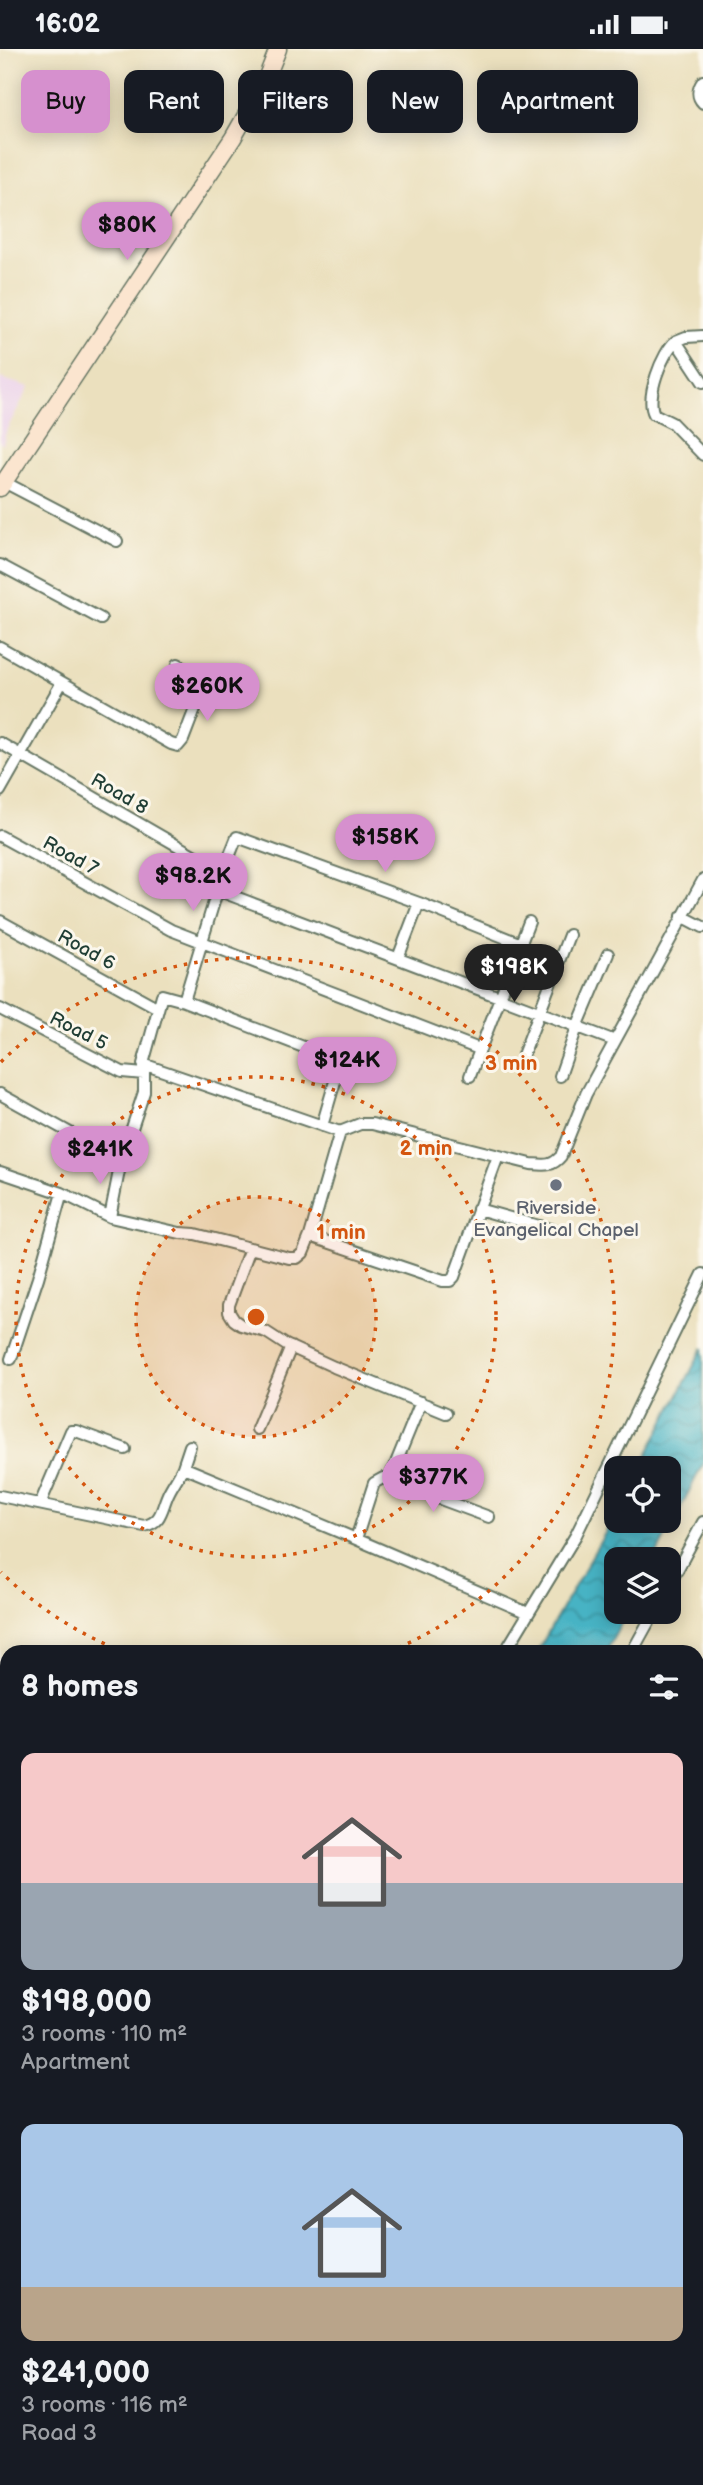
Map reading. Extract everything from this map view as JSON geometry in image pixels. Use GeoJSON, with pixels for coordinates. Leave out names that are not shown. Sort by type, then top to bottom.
{"type":"FeatureCollection","features":[{"type":"Feature","properties":{"kind":"main road"},"geometry":{"type":"LineString","coordinates":[[2,485],[233,138],[264,84],[278,49]]}},
{"type":"Feature","properties":{"kind":"street"},"geometry":{"type":"LineString","coordinates":[[703,81],[698,92],[703,103]]}},
{"type":"Feature","properties":{"kind":"street"},"geometry":{"type":"LineString","coordinates":[[703,336],[686,337],[669,347],[658,370],[650,406],[654,414],[672,423],[703,454]]}},
{"type":"Feature","properties":{"kind":"street"},"geometry":{"type":"LineString","coordinates":[[676,341],[703,382]]}},
{"type":"Feature","properties":{"kind":"street"},"geometry":{"type":"LineString","coordinates":[[2,485],[117,541]]}},
{"type":"Feature","properties":{"kind":"street"},"geometry":{"type":"LineString","coordinates":[[0,565],[101,619]]}},
{"type":"Feature","properties":{"kind":"street"},"geometry":{"type":"LineString","coordinates":[[0,647],[61,684],[171,744],[178,745],[183,740],[206,680],[178,664]]}},
{"type":"Feature","properties":{"kind":"street"},"geometry":{"type":"LineString","coordinates":[[0,791],[61,684]]}},
{"type":"Feature","properties":{"kind":"street","name":"Road 8"},"geometry":{"type":"LineString","coordinates":[[0,743],[223,872]]}},
{"type":"Feature","properties":{"kind":"street","name":"Road 7"},"geometry":{"type":"LineString","coordinates":[[0,836],[171,930],[479,1049]]}},
{"type":"Feature","properties":{"kind":"street"},"geometry":{"type":"LineString","coordinates":[[184,1001],[217,890],[237,837],[419,903],[520,944]]}},
{"type":"Feature","properties":{"kind":"street"},"geometry":{"type":"LineString","coordinates":[[0,1172],[62,1193],[110,1217],[297,1258],[303,1253],[310,1236],[340,1132],[360,1124],[372,1124],[531,1164],[549,1165],[561,1156],[586,1094],[703,880]]}},
{"type":"Feature","properties":{"kind":"street"},"geometry":{"type":"LineString","coordinates":[[217,890],[615,1041]]}},
{"type":"Feature","properties":{"kind":"street"},"geometry":{"type":"LineString","coordinates":[[398,958],[419,903]]}},
{"type":"Feature","properties":{"kind":"street"},"geometry":{"type":"LineString","coordinates":[[682,916],[703,927]]}},
{"type":"Feature","properties":{"kind":"street","name":"Road 6"},"geometry":{"type":"LineString","coordinates":[[0,921],[158,1008]]}},
{"type":"Feature","properties":{"kind":"street"},"geometry":{"type":"LineString","coordinates":[[470,1076],[530,922]]}},
{"type":"Feature","properties":{"kind":"street"},"geometry":{"type":"LineString","coordinates":[[523,1055],[569,935]]}},
{"type":"Feature","properties":{"kind":"street"},"geometry":{"type":"LineString","coordinates":[[560,1076],[607,954]]}},
{"type":"Feature","properties":{"kind":"street"},"geometry":{"type":"LineString","coordinates":[[110,1217],[121,1161],[144,1092],[144,1069],[162,995],[332,1058],[338,1064],[338,1071],[322,1126]]}},
{"type":"Feature","properties":{"kind":"street","name":"Road 5"},"geometry":{"type":"LineString","coordinates":[[0,1009],[122,1072],[144,1069],[340,1132]]}},
{"type":"Feature","properties":{"kind":"street"},"geometry":{"type":"LineString","coordinates":[[0,1094],[121,1161]]}},
{"type":"Feature","properties":{"kind":"street"},"geometry":{"type":"LineString","coordinates":[[310,1236],[443,1281],[450,1281],[454,1277],[498,1156]]}},
{"type":"Feature","properties":{"kind":"street"},"geometry":{"type":"LineString","coordinates":[[11,1359],[62,1193]]}},
{"type":"Feature","properties":{"kind":"street"},"geometry":{"type":"LineString","coordinates":[[478,1209],[553,1230]]}},
{"type":"Feature","properties":{"kind":"street"},"geometry":{"type":"LineString","coordinates":[[250,1248],[229,1305],[229,1313],[234,1320],[446,1413]]}},
{"type":"Feature","properties":{"kind":"street"},"geometry":{"type":"LineString","coordinates":[[510,1645],[576,1535],[703,1274]]}},
{"type":"Feature","properties":{"kind":"street"},"geometry":{"type":"LineString","coordinates":[[257,1429],[291,1347]]}},
{"type":"Feature","properties":{"kind":"street"},"geometry":{"type":"LineString","coordinates":[[389,1480],[421,1402]]}},
{"type":"Feature","properties":{"kind":"street"},"geometry":{"type":"LineString","coordinates":[[40,1504],[71,1431],[125,1449]]}},
{"type":"Feature","properties":{"kind":"street"},"geometry":{"type":"LineString","coordinates":[[0,1496],[144,1527],[161,1517],[170,1489],[183,1467],[190,1446]]}},
{"type":"Feature","properties":{"kind":"street"},"geometry":{"type":"LineString","coordinates":[[183,1467],[528,1613]]}},
{"type":"Feature","properties":{"kind":"street"},"geometry":{"type":"LineString","coordinates":[[356,1539],[374,1483],[383,1478],[489,1517]]}},
{"type":"Feature","properties":{"kind":"street"},"geometry":{"type":"LineString","coordinates":[[681,1568],[699,1541],[703,1522]]}},
{"type":"Feature","properties":{"kind":"street"},"geometry":{"type":"LineString","coordinates":[[636,1645],[647,1624]]}},
{"type":"Feature","properties":{"kind":"shaded area"},"geometry":{"type":"Polygon","coordinates":[[[0,378],[29,387],[7,429],[3,444],[0,443],[0,378]]]}},
{"type":"Feature","properties":{"kind":"water"},"geometry":{"type":"Polygon","coordinates":[[[703,1348],[703,1464],[681,1507],[681,1456],[646,1456],[703,1348]]]}},
{"type":"Feature","properties":{"kind":"water"},"geometry":{"type":"Polygon","coordinates":[[[605,1533],[667,1533],[660,1547],[604,1547],[604,1624],[621,1624],[610,1645],[541,1645],[605,1533]]]}},
{"type":"Feature","properties":{"kind":"place","name":"Riverside Evangelical Chapel"},"geometry":{"type":"Point","coordinates":[556,1185]}}]}
